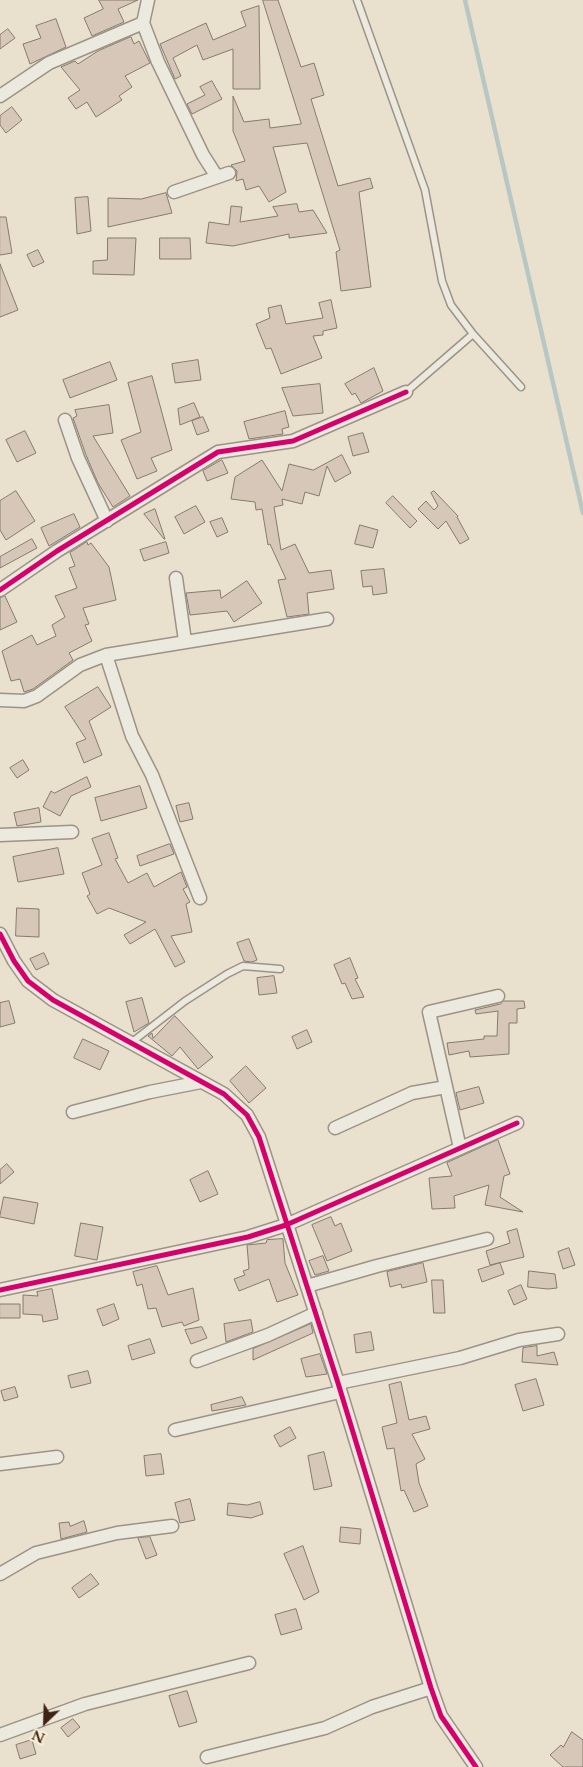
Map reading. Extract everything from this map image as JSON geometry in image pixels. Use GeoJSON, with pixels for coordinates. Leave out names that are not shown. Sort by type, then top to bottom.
{"type":"FeatureCollection","features":[{"type":"Feature","properties":{"kind":"street"},"geometry":{"type":"LineString","coordinates":[[148,0],[143,23],[158,62],[202,155],[223,175],[174,192]]}},
{"type":"Feature","properties":{"kind":"street"},"geometry":{"type":"LineString","coordinates":[[0,96],[49,62],[143,23]]}},
{"type":"Feature","properties":{"kind":"street"},"geometry":{"type":"LineString","coordinates":[[0,590],[107,520],[218,452],[293,441],[406,392]]}},
{"type":"Feature","properties":{"kind":"street"},"geometry":{"type":"LineString","coordinates":[[65,420],[78,458],[107,520]]}},
{"type":"Feature","properties":{"kind":"street"},"geometry":{"type":"LineString","coordinates":[[176,578],[185,641]]}},
{"type":"Feature","properties":{"kind":"street"},"geometry":{"type":"LineString","coordinates":[[0,700],[24,701],[37,696],[80,665],[106,655],[327,619]]}},
{"type":"Feature","properties":{"kind":"street"},"geometry":{"type":"LineString","coordinates":[[106,655],[132,736],[152,775],[200,898]]}},
{"type":"Feature","properties":{"kind":"street"},"geometry":{"type":"LineString","coordinates":[[0,835],[72,832]]}},
{"type":"Feature","properties":{"kind":"street"},"geometry":{"type":"LineString","coordinates":[[0,934],[14,961],[28,981],[54,1000],[201,1082],[236,1103],[247,1114],[259,1137],[316,1313],[430,1688],[441,1716],[476,1767]]}},
{"type":"Feature","properties":{"kind":"street"},"geometry":{"type":"LineString","coordinates":[[460,1148],[429,1012],[498,996]]}},
{"type":"Feature","properties":{"kind":"street"},"geometry":{"type":"LineString","coordinates":[[73,1112],[150,1092],[201,1082]]}},
{"type":"Feature","properties":{"kind":"street"},"geometry":{"type":"LineString","coordinates":[[335,1128],[412,1093],[446,1087]]}},
{"type":"Feature","properties":{"kind":"street"},"geometry":{"type":"LineString","coordinates":[[0,1290],[184,1252],[248,1237],[286,1225],[517,1123]]}},
{"type":"Feature","properties":{"kind":"street"},"geometry":{"type":"LineString","coordinates":[[307,1286],[377,1266],[487,1239]]}},
{"type":"Feature","properties":{"kind":"street"},"geometry":{"type":"LineString","coordinates":[[197,1361],[268,1335],[316,1313]]}},
{"type":"Feature","properties":{"kind":"street"},"geometry":{"type":"LineString","coordinates":[[175,1430],[339,1387],[460,1358],[519,1340],[558,1334]]}},
{"type":"Feature","properties":{"kind":"street"},"geometry":{"type":"LineString","coordinates":[[0,1464],[57,1457]]}},
{"type":"Feature","properties":{"kind":"street"},"geometry":{"type":"LineString","coordinates":[[0,1574],[36,1553],[117,1532],[172,1526]]}},
{"type":"Feature","properties":{"kind":"street"},"geometry":{"type":"LineString","coordinates":[[0,1736],[85,1704],[249,1663]]}},
{"type":"Feature","properties":{"kind":"street"},"geometry":{"type":"LineString","coordinates":[[207,1757],[325,1728],[380,1704],[430,1688]]}},
{"type":"Feature","properties":{"kind":"lane"},"geometry":{"type":"LineString","coordinates":[[357,0],[425,190],[442,280],[451,305],[473,334],[521,386]]}},
{"type":"Feature","properties":{"kind":"lane"},"geometry":{"type":"LineString","coordinates":[[406,392],[473,334]]}},
{"type":"Feature","properties":{"kind":"lane"},"geometry":{"type":"LineString","coordinates":[[132,1042],[186,1001],[227,974],[243,966],[280,969]]}},
{"type":"Feature","properties":{"kind":"building"},"geometry":{"type":"Polygon","coordinates":[[[99,0],[138,0],[118,9],[124,22],[92,36],[84,18],[103,9],[99,0]]]}},
{"type":"Feature","properties":{"kind":"building"},"geometry":{"type":"Polygon","coordinates":[[[263,0],[278,0],[301,67],[314,63],[324,95],[311,99],[338,186],[370,178],[373,188],[359,192],[371,287],[341,291],[336,252],[340,250],[307,143],[273,147],[286,192],[269,202],[259,186],[246,190],[243,179],[236,181],[237,171],[231,165],[245,161],[233,131],[233,96],[244,122],[269,119],[270,128],[301,124],[263,0]]]}},
{"type":"Feature","properties":{"kind":"building"},"geometry":{"type":"Polygon","coordinates":[[[259,6],[260,89],[233,89],[233,49],[203,60],[197,45],[173,58],[181,76],[175,79],[160,44],[206,23],[213,40],[246,26],[241,12],[259,6]]]}},
{"type":"Feature","properties":{"kind":"building"},"geometry":{"type":"Polygon","coordinates":[[[56,19],[66,47],[30,64],[23,44],[41,38],[36,26],[56,19]]]}},
{"type":"Feature","properties":{"kind":"building"},"geometry":{"type":"Polygon","coordinates":[[[8,29],[15,38],[0,49],[0,35],[8,29]]]}},
{"type":"Feature","properties":{"kind":"building"},"geometry":{"type":"Polygon","coordinates":[[[131,37],[134,44],[139,41],[150,63],[125,76],[132,87],[119,96],[122,100],[96,117],[87,102],[76,109],[68,98],[80,90],[61,67],[75,61],[78,64],[98,51],[131,37]]]}},
{"type":"Feature","properties":{"kind":"building"},"geometry":{"type":"Polygon","coordinates":[[[212,81],[222,99],[192,114],[187,104],[205,95],[200,87],[212,81]]]}},
{"type":"Feature","properties":{"kind":"building"},"geometry":{"type":"Polygon","coordinates":[[[12,107],[22,120],[6,133],[0,125],[0,116],[12,107]]]}},
{"type":"Feature","properties":{"kind":"building"},"geometry":{"type":"Polygon","coordinates":[[[166,193],[172,213],[108,227],[108,198],[141,199],[166,193]]]}},
{"type":"Feature","properties":{"kind":"building"},"geometry":{"type":"Polygon","coordinates":[[[88,197],[91,231],[77,234],[75,198],[88,197]]]}},
{"type":"Feature","properties":{"kind":"building"},"geometry":{"type":"Polygon","coordinates":[[[297,204],[299,212],[313,210],[327,233],[289,238],[289,234],[233,246],[206,243],[209,222],[229,225],[231,206],[242,207],[240,222],[278,216],[273,207],[297,204]]]}},
{"type":"Feature","properties":{"kind":"building"},"geometry":{"type":"Polygon","coordinates":[[[0,217],[6,217],[12,253],[0,255],[0,217]]]}},
{"type":"Feature","properties":{"kind":"building"},"geometry":{"type":"Polygon","coordinates":[[[108,238],[136,238],[134,275],[93,274],[93,261],[107,260],[108,238]]]}},
{"type":"Feature","properties":{"kind":"building"},"geometry":{"type":"Polygon","coordinates":[[[160,238],[190,238],[191,259],[160,259],[160,238]]]}},
{"type":"Feature","properties":{"kind":"building"},"geometry":{"type":"Polygon","coordinates":[[[38,250],[44,262],[33,267],[27,255],[38,250]]]}},
{"type":"Feature","properties":{"kind":"building"},"geometry":{"type":"Polygon","coordinates":[[[0,264],[18,310],[0,317],[0,264]]]}},
{"type":"Feature","properties":{"kind":"building"},"geometry":{"type":"Polygon","coordinates":[[[331,300],[337,328],[323,331],[323,335],[313,336],[322,358],[281,374],[271,348],[266,349],[256,324],[270,318],[268,308],[281,305],[286,324],[323,318],[319,303],[331,300]]]}},
{"type":"Feature","properties":{"kind":"building"},"geometry":{"type":"Polygon","coordinates":[[[198,360],[201,380],[175,383],[172,364],[198,360]]]}},
{"type":"Feature","properties":{"kind":"building"},"geometry":{"type":"Polygon","coordinates":[[[110,362],[117,380],[70,398],[63,380],[110,362]]]}},
{"type":"Feature","properties":{"kind":"building"},"geometry":{"type":"Polygon","coordinates":[[[374,368],[383,391],[361,403],[355,393],[352,395],[345,384],[374,368]]]}},
{"type":"Feature","properties":{"kind":"building"},"geometry":{"type":"Polygon","coordinates":[[[152,376],[172,450],[151,458],[157,471],[137,479],[121,440],[141,432],[128,383],[152,376]]]}},
{"type":"Feature","properties":{"kind":"building"},"geometry":{"type":"Polygon","coordinates":[[[320,384],[323,413],[293,416],[282,388],[320,384]]]}},
{"type":"Feature","properties":{"kind":"building"},"geometry":{"type":"Polygon","coordinates":[[[194,403],[200,417],[180,425],[178,409],[194,403]]]}},
{"type":"Feature","properties":{"kind":"building"},"geometry":{"type":"Polygon","coordinates":[[[109,405],[113,433],[93,436],[130,496],[113,507],[98,483],[73,418],[77,416],[75,410],[109,405]]]}},
{"type":"Feature","properties":{"kind":"building"},"geometry":{"type":"Polygon","coordinates":[[[285,411],[289,427],[282,429],[283,434],[249,439],[244,422],[285,411]]]}},
{"type":"Feature","properties":{"kind":"building"},"geometry":{"type":"Polygon","coordinates":[[[203,417],[209,431],[197,435],[192,421],[203,417]]]}},
{"type":"Feature","properties":{"kind":"building"},"geometry":{"type":"Polygon","coordinates":[[[25,431],[36,453],[17,462],[6,440],[25,431]]]}},
{"type":"Feature","properties":{"kind":"building"},"geometry":{"type":"Polygon","coordinates":[[[363,433],[369,452],[353,456],[348,437],[363,433]]]}},
{"type":"Feature","properties":{"kind":"building"},"geometry":{"type":"Polygon","coordinates":[[[342,455],[351,473],[335,482],[327,466],[319,496],[305,492],[302,504],[282,499],[283,505],[274,507],[281,550],[295,544],[309,573],[331,570],[334,589],[307,593],[309,614],[287,617],[278,580],[286,579],[270,544],[268,545],[262,509],[256,510],[255,502],[231,499],[235,477],[262,460],[282,491],[289,464],[313,470],[342,455]]]}},
{"type":"Feature","properties":{"kind":"building"},"geometry":{"type":"Polygon","coordinates":[[[222,460],[228,473],[207,481],[203,471],[222,460]]]}},
{"type":"Feature","properties":{"kind":"building"},"geometry":{"type":"Polygon","coordinates":[[[16,491],[35,521],[6,540],[0,530],[0,501],[16,491]]]}},
{"type":"Feature","properties":{"kind":"building"},"geometry":{"type":"Polygon","coordinates":[[[434,491],[458,516],[469,539],[460,544],[446,521],[438,529],[418,509],[426,501],[434,510],[438,506],[431,493],[434,491]]]}},
{"type":"Feature","properties":{"kind":"building"},"geometry":{"type":"Polygon","coordinates":[[[393,496],[417,521],[410,528],[386,503],[393,496]]]}},
{"type":"Feature","properties":{"kind":"building"},"geometry":{"type":"Polygon","coordinates":[[[196,506],[205,522],[184,534],[175,517],[196,506]]]}},
{"type":"Feature","properties":{"kind":"building"},"geometry":{"type":"Polygon","coordinates":[[[155,509],[165,539],[144,514],[155,509]]]}},
{"type":"Feature","properties":{"kind":"building"},"geometry":{"type":"Polygon","coordinates":[[[74,514],[80,527],[49,546],[41,528],[74,514]]]}},
{"type":"Feature","properties":{"kind":"building"},"geometry":{"type":"Polygon","coordinates":[[[222,518],[228,532],[217,537],[210,522],[222,518]]]}},
{"type":"Feature","properties":{"kind":"building"},"geometry":{"type":"Polygon","coordinates":[[[360,525],[378,530],[373,548],[355,544],[360,525]]]}},
{"type":"Feature","properties":{"kind":"building"},"geometry":{"type":"Polygon","coordinates":[[[32,539],[37,548],[0,568],[0,557],[32,539]]]}},
{"type":"Feature","properties":{"kind":"building"},"geometry":{"type":"Polygon","coordinates":[[[87,542],[88,545],[91,543],[109,567],[116,600],[83,608],[89,624],[85,625],[92,641],[69,653],[73,660],[33,689],[24,692],[20,679],[11,681],[2,651],[32,635],[37,645],[56,636],[52,625],[65,617],[55,596],[77,588],[69,568],[75,566],[70,553],[87,542]]]}},
{"type":"Feature","properties":{"kind":"building"},"geometry":{"type":"Polygon","coordinates":[[[166,542],[169,553],[144,561],[140,550],[166,542]]]}},
{"type":"Feature","properties":{"kind":"building"},"geometry":{"type":"Polygon","coordinates":[[[384,569],[387,593],[373,595],[372,586],[363,587],[361,571],[384,569]]]}},
{"type":"Feature","properties":{"kind":"building"},"geometry":{"type":"Polygon","coordinates":[[[247,581],[262,603],[234,622],[227,611],[190,615],[186,593],[220,590],[221,598],[247,581]]]}},
{"type":"Feature","properties":{"kind":"building"},"geometry":{"type":"Polygon","coordinates":[[[5,596],[17,622],[0,630],[0,598],[5,596]]]}},
{"type":"Feature","properties":{"kind":"building"},"geometry":{"type":"Polygon","coordinates":[[[98,687],[111,707],[89,721],[102,755],[84,763],[76,743],[86,739],[65,707],[98,687]]]}},
{"type":"Feature","properties":{"kind":"building"},"geometry":{"type":"Polygon","coordinates":[[[23,760],[29,770],[17,778],[10,768],[23,760]]]}},
{"type":"Feature","properties":{"kind":"building"},"geometry":{"type":"Polygon","coordinates":[[[87,777],[91,787],[71,796],[60,816],[43,807],[51,791],[54,793],[87,777]]]}},
{"type":"Feature","properties":{"kind":"building"},"geometry":{"type":"Polygon","coordinates":[[[140,786],[147,808],[101,821],[95,798],[140,786]]]}},
{"type":"Feature","properties":{"kind":"building"},"geometry":{"type":"Polygon","coordinates":[[[189,803],[193,819],[180,822],[176,806],[189,803]]]}},
{"type":"Feature","properties":{"kind":"building"},"geometry":{"type":"Polygon","coordinates":[[[39,808],[41,822],[17,826],[14,813],[39,808]]]}},
{"type":"Feature","properties":{"kind":"building"},"geometry":{"type":"Polygon","coordinates":[[[109,833],[118,858],[115,859],[128,883],[147,873],[154,887],[181,872],[187,887],[183,889],[190,902],[186,904],[192,932],[171,936],[185,962],[175,967],[155,929],[130,944],[124,935],[146,922],[109,908],[97,914],[87,896],[90,894],[82,873],[102,865],[92,839],[109,833]]]}},
{"type":"Feature","properties":{"kind":"building"},"geometry":{"type":"Polygon","coordinates":[[[170,844],[174,854],[140,866],[137,856],[170,844]]]}},
{"type":"Feature","properties":{"kind":"building"},"geometry":{"type":"Polygon","coordinates":[[[58,848],[64,874],[18,882],[13,857],[58,848]]]}},
{"type":"Feature","properties":{"kind":"building"},"geometry":{"type":"Polygon","coordinates":[[[17,908],[39,909],[39,937],[16,936],[17,908]]]}},
{"type":"Feature","properties":{"kind":"building"},"geometry":{"type":"Polygon","coordinates":[[[249,939],[257,960],[252,962],[244,961],[237,943],[249,939]]]}},
{"type":"Feature","properties":{"kind":"building"},"geometry":{"type":"Polygon","coordinates":[[[44,953],[49,964],[36,970],[30,959],[44,953]]]}},
{"type":"Feature","properties":{"kind":"building"},"geometry":{"type":"Polygon","coordinates":[[[350,958],[358,978],[355,979],[364,997],[352,999],[345,983],[342,984],[334,965],[350,958]]]}},
{"type":"Feature","properties":{"kind":"building"},"geometry":{"type":"Polygon","coordinates":[[[274,976],[277,993],[259,995],[257,978],[274,976]]]}},
{"type":"Feature","properties":{"kind":"building"},"geometry":{"type":"Polygon","coordinates":[[[142,998],[149,1023],[134,1032],[126,1002],[142,998]]]}},
{"type":"Feature","properties":{"kind":"building"},"geometry":{"type":"Polygon","coordinates":[[[9,1001],[15,1023],[0,1027],[0,1003],[9,1001]]]}},
{"type":"Feature","properties":{"kind":"building"},"geometry":{"type":"Polygon","coordinates":[[[504,1001],[524,1001],[525,1008],[517,1009],[517,1023],[509,1023],[509,1054],[470,1057],[469,1051],[449,1055],[447,1043],[484,1039],[484,1036],[497,1036],[498,1011],[476,1014],[475,1010],[500,1004],[504,1001]]]}},
{"type":"Feature","properties":{"kind":"building"},"geometry":{"type":"Polygon","coordinates":[[[175,1016],[213,1057],[198,1069],[180,1047],[172,1056],[148,1036],[152,1033],[153,1038],[175,1016]]]}},
{"type":"Feature","properties":{"kind":"building"},"geometry":{"type":"Polygon","coordinates":[[[307,1030],[312,1042],[297,1049],[292,1037],[307,1030]]]}},
{"type":"Feature","properties":{"kind":"building"},"geometry":{"type":"Polygon","coordinates":[[[83,1039],[109,1051],[100,1070],[74,1058],[83,1039]]]}},
{"type":"Feature","properties":{"kind":"building"},"geometry":{"type":"Polygon","coordinates":[[[246,1066],[266,1088],[249,1103],[230,1081],[246,1066]]]}},
{"type":"Feature","properties":{"kind":"building"},"geometry":{"type":"Polygon","coordinates":[[[479,1087],[484,1103],[460,1110],[456,1093],[479,1087]]]}},
{"type":"Feature","properties":{"kind":"building"},"geometry":{"type":"Polygon","coordinates":[[[498,1140],[510,1174],[504,1176],[500,1197],[523,1212],[485,1205],[489,1185],[454,1196],[455,1208],[432,1209],[429,1178],[452,1176],[447,1163],[498,1140]]]}},
{"type":"Feature","properties":{"kind":"building"},"geometry":{"type":"Polygon","coordinates":[[[7,1164],[14,1172],[0,1184],[0,1170],[7,1164]]]}},
{"type":"Feature","properties":{"kind":"building"},"geometry":{"type":"Polygon","coordinates":[[[208,1171],[218,1194],[200,1202],[190,1180],[208,1171]]]}},
{"type":"Feature","properties":{"kind":"building"},"geometry":{"type":"Polygon","coordinates":[[[4,1197],[38,1203],[34,1224],[0,1217],[4,1197]]]}},
{"type":"Feature","properties":{"kind":"building"},"geometry":{"type":"Polygon","coordinates":[[[331,1217],[335,1226],[341,1223],[352,1251],[327,1261],[312,1225],[331,1217]]]}},
{"type":"Feature","properties":{"kind":"building"},"geometry":{"type":"Polygon","coordinates":[[[81,1223],[103,1227],[97,1260],[75,1256],[81,1223]]]}},
{"type":"Feature","properties":{"kind":"building"},"geometry":{"type":"Polygon","coordinates":[[[517,1229],[524,1257],[490,1265],[486,1251],[510,1243],[507,1232],[517,1229]]]}},
{"type":"Feature","properties":{"kind":"building"},"geometry":{"type":"Polygon","coordinates":[[[283,1239],[285,1263],[298,1295],[277,1302],[269,1279],[239,1291],[234,1279],[245,1275],[243,1271],[249,1269],[247,1245],[266,1243],[267,1240],[283,1239]]]}},
{"type":"Feature","properties":{"kind":"building"},"geometry":{"type":"Polygon","coordinates":[[[569,1248],[575,1265],[563,1269],[558,1252],[569,1248]]]}},
{"type":"Feature","properties":{"kind":"building"},"geometry":{"type":"Polygon","coordinates":[[[323,1256],[329,1271],[315,1275],[309,1261],[323,1256]]]}},
{"type":"Feature","properties":{"kind":"building"},"geometry":{"type":"Polygon","coordinates":[[[423,1263],[427,1282],[402,1288],[401,1284],[390,1287],[387,1272],[423,1263]]]}},
{"type":"Feature","properties":{"kind":"building"},"geometry":{"type":"Polygon","coordinates":[[[500,1263],[504,1274],[482,1282],[478,1270],[500,1263]]]}},
{"type":"Feature","properties":{"kind":"building"},"geometry":{"type":"Polygon","coordinates":[[[157,1266],[168,1295],[193,1288],[199,1320],[184,1326],[182,1322],[162,1327],[156,1308],[148,1309],[142,1284],[137,1286],[133,1272],[157,1266]]]}},
{"type":"Feature","properties":{"kind":"building"},"geometry":{"type":"Polygon","coordinates":[[[529,1271],[555,1274],[557,1288],[528,1287],[529,1271]]]}},
{"type":"Feature","properties":{"kind":"building"},"geometry":{"type":"Polygon","coordinates":[[[432,1280],[443,1280],[445,1313],[434,1313],[432,1280]]]}},
{"type":"Feature","properties":{"kind":"building"},"geometry":{"type":"Polygon","coordinates":[[[521,1285],[527,1299],[514,1305],[508,1291],[521,1285]]]}},
{"type":"Feature","properties":{"kind":"building"},"geometry":{"type":"Polygon","coordinates":[[[52,1289],[58,1319],[43,1322],[42,1315],[23,1314],[23,1295],[38,1296],[37,1292],[52,1289]]]}},
{"type":"Feature","properties":{"kind":"building"},"geometry":{"type":"Polygon","coordinates":[[[0,1304],[20,1304],[20,1318],[0,1318],[0,1304]]]}},
{"type":"Feature","properties":{"kind":"building"},"geometry":{"type":"Polygon","coordinates":[[[114,1304],[119,1319],[103,1326],[97,1310],[114,1304]]]}},
{"type":"Feature","properties":{"kind":"building"},"geometry":{"type":"Polygon","coordinates":[[[251,1320],[253,1332],[226,1342],[224,1324],[251,1320]]]}},
{"type":"Feature","properties":{"kind":"building"},"geometry":{"type":"Polygon","coordinates":[[[311,1324],[313,1333],[253,1360],[253,1349],[311,1324]]]}},
{"type":"Feature","properties":{"kind":"building"},"geometry":{"type":"Polygon","coordinates":[[[202,1327],[207,1338],[191,1344],[185,1330],[202,1327]]]}},
{"type":"Feature","properties":{"kind":"building"},"geometry":{"type":"Polygon","coordinates":[[[371,1332],[374,1350],[356,1353],[354,1335],[371,1332]]]}},
{"type":"Feature","properties":{"kind":"building"},"geometry":{"type":"Polygon","coordinates":[[[150,1339],[155,1353],[132,1360],[128,1346],[150,1339]]]}},
{"type":"Feature","properties":{"kind":"building"},"geometry":{"type":"Polygon","coordinates":[[[537,1346],[537,1356],[554,1352],[558,1365],[522,1362],[523,1348],[537,1346]]]}},
{"type":"Feature","properties":{"kind":"building"},"geometry":{"type":"Polygon","coordinates":[[[320,1354],[327,1374],[306,1377],[301,1359],[320,1354]]]}},
{"type":"Feature","properties":{"kind":"building"},"geometry":{"type":"Polygon","coordinates":[[[88,1371],[91,1383],[71,1388],[68,1376],[88,1371]]]}},
{"type":"Feature","properties":{"kind":"building"},"geometry":{"type":"Polygon","coordinates":[[[536,1379],[544,1405],[523,1411],[515,1385],[536,1379]]]}},
{"type":"Feature","properties":{"kind":"building"},"geometry":{"type":"Polygon","coordinates":[[[401,1382],[409,1420],[426,1416],[430,1429],[412,1434],[425,1459],[416,1464],[419,1483],[428,1506],[414,1512],[404,1490],[401,1491],[394,1448],[387,1449],[382,1427],[397,1423],[389,1385],[401,1382]]]}},
{"type":"Feature","properties":{"kind":"building"},"geometry":{"type":"Polygon","coordinates":[[[15,1387],[18,1397],[4,1401],[1,1391],[15,1387]]]}},
{"type":"Feature","properties":{"kind":"building"},"geometry":{"type":"Polygon","coordinates":[[[242,1397],[246,1405],[212,1411],[211,1405],[242,1397]]]}},
{"type":"Feature","properties":{"kind":"building"},"geometry":{"type":"Polygon","coordinates":[[[290,1427],[296,1438],[280,1447],[274,1436],[290,1427]]]}},
{"type":"Feature","properties":{"kind":"building"},"geometry":{"type":"Polygon","coordinates":[[[324,1452],[332,1486],[314,1490],[308,1456],[324,1452]]]}},
{"type":"Feature","properties":{"kind":"building"},"geometry":{"type":"Polygon","coordinates":[[[161,1454],[164,1474],[146,1476],[144,1456],[161,1454]]]}},
{"type":"Feature","properties":{"kind":"building"},"geometry":{"type":"Polygon","coordinates":[[[190,1499],[195,1520],[180,1523],[175,1503],[190,1499]]]}},
{"type":"Feature","properties":{"kind":"building"},"geometry":{"type":"Polygon","coordinates":[[[260,1502],[263,1514],[251,1518],[227,1515],[228,1503],[247,1505],[260,1502]]]}},
{"type":"Feature","properties":{"kind":"building"},"geometry":{"type":"Polygon","coordinates":[[[84,1521],[87,1532],[61,1539],[59,1523],[69,1522],[70,1526],[84,1521]]]}},
{"type":"Feature","properties":{"kind":"building"},"geometry":{"type":"Polygon","coordinates":[[[341,1527],[361,1529],[360,1544],[340,1542],[341,1527]]]}},
{"type":"Feature","properties":{"kind":"building"},"geometry":{"type":"Polygon","coordinates":[[[150,1537],[157,1555],[146,1559],[138,1538],[150,1537]]]}},
{"type":"Feature","properties":{"kind":"building"},"geometry":{"type":"Polygon","coordinates":[[[303,1546],[319,1592],[304,1600],[284,1554],[303,1546]]]}},
{"type":"Feature","properties":{"kind":"building"},"geometry":{"type":"Polygon","coordinates":[[[91,1574],[99,1584],[79,1598],[72,1588],[91,1574]]]}},
{"type":"Feature","properties":{"kind":"building"},"geometry":{"type":"Polygon","coordinates":[[[296,1609],[302,1629],[281,1635],[275,1615],[296,1609]]]}},
{"type":"Feature","properties":{"kind":"building"},"geometry":{"type":"Polygon","coordinates":[[[187,1691],[197,1722],[179,1727],[169,1696],[187,1691]]]}},
{"type":"Feature","properties":{"kind":"building"},"geometry":{"type":"Polygon","coordinates":[[[73,1719],[80,1727],[68,1737],[61,1728],[73,1719]]]}},
{"type":"Feature","properties":{"kind":"building"},"geometry":{"type":"Polygon","coordinates":[[[572,1732],[583,1740],[583,1767],[563,1767],[550,1755],[561,1745],[563,1747],[572,1732]]]}},
{"type":"Feature","properties":{"kind":"building"},"geometry":{"type":"Polygon","coordinates":[[[32,1740],[36,1754],[20,1759],[16,1745],[32,1740]]]}},
{"type":"Feature","properties":{"kind":"waterway"},"geometry":{"type":"LineString","coordinates":[[465,0],[583,513]]}},
{"type":"Feature","properties":{"kind":"cycle path"},"geometry":{"type":"LineString","coordinates":[[0,590],[57,551],[218,452],[293,441],[406,392]]}},
{"type":"Feature","properties":{"kind":"cycle path"},"geometry":{"type":"LineString","coordinates":[[0,934],[14,961],[28,981],[53,1000],[224,1094],[247,1115],[259,1137],[338,1383],[431,1688],[441,1716],[476,1767]]}},
{"type":"Feature","properties":{"kind":"cycle path"},"geometry":{"type":"LineString","coordinates":[[0,1290],[248,1237],[286,1225],[517,1123]]}}]}
